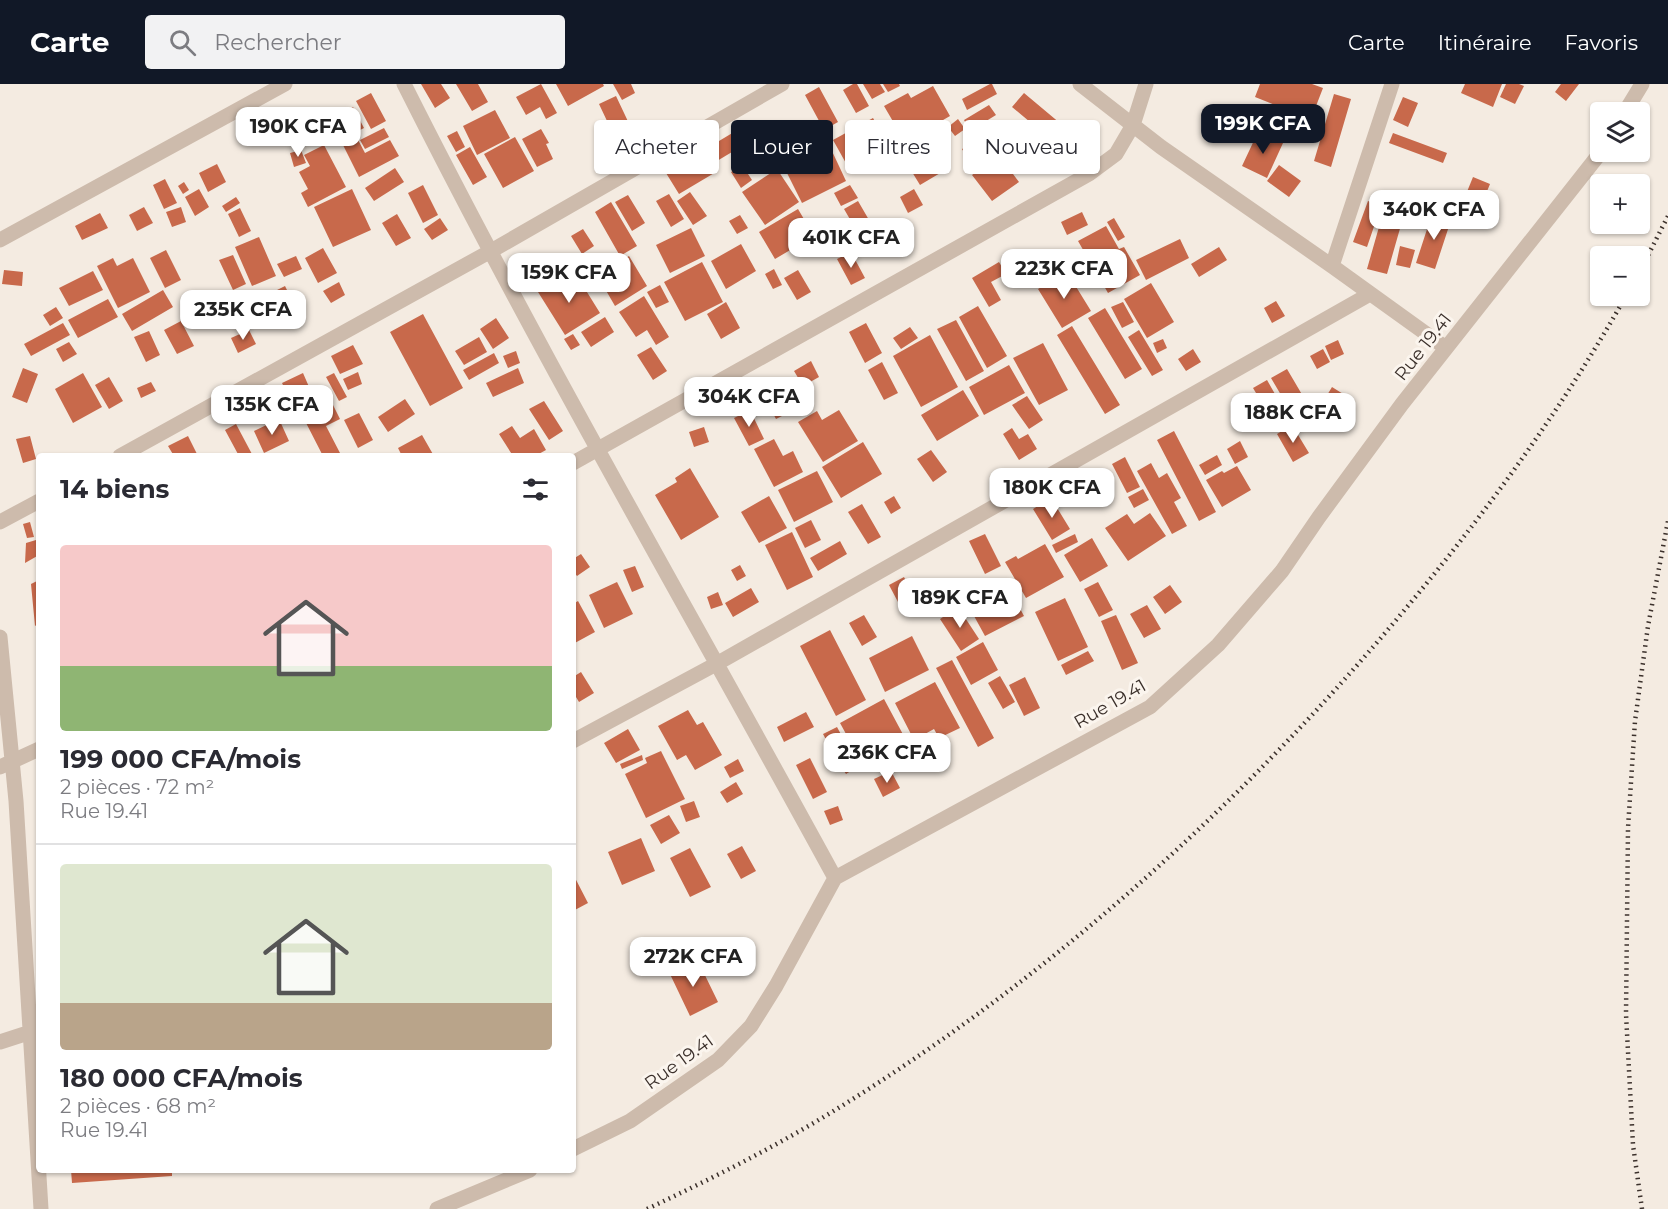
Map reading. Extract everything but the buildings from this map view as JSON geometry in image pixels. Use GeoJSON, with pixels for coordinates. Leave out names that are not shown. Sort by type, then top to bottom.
{"type":"FeatureCollection","features":[{"type":"Feature","properties":{"kind":"street"},"geometry":{"type":"LineString","coordinates":[[0,240],[285,84]]}},
{"type":"Feature","properties":{"kind":"street"},"geometry":{"type":"LineString","coordinates":[[404,84],[597,449],[718,663],[835,878]]}},
{"type":"Feature","properties":{"kind":"street"},"geometry":{"type":"LineString","coordinates":[[125,453],[491,251],[782,84]]}},
{"type":"Feature","properties":{"kind":"street"},"geometry":{"type":"LineString","coordinates":[[1080,84],[1133,125],[1446,348]]}},
{"type":"Feature","properties":{"kind":"street"},"geometry":{"type":"LineString","coordinates":[[576,461],[1089,174],[1116,154],[1133,125],[1146,84]]}},
{"type":"Feature","properties":{"kind":"street"},"geometry":{"type":"LineString","coordinates":[[1332,266],[1392,84]]}},
{"type":"Feature","properties":{"kind":"street"},"geometry":{"type":"LineString","coordinates":[[1631,102],[1642,84]]}},
{"type":"Feature","properties":{"kind":"street","name":"Rue 19.41"},"geometry":{"type":"LineString","coordinates":[[576,1147],[630,1120],[718,1060],[751,1026],[776,986],[835,878],[1150,707],[1218,645],[1282,571],[1319,517],[1446,348],[1592,162]]}},
{"type":"Feature","properties":{"kind":"street"},"geometry":{"type":"LineString","coordinates":[[576,739],[718,663],[1370,294]]}},
{"type":"Feature","properties":{"kind":"street"},"geometry":{"type":"LineString","coordinates":[[0,522],[36,503]]}},
{"type":"Feature","properties":{"kind":"street"},"geometry":{"type":"LineString","coordinates":[[0,636],[7,764],[34,1031],[36,1076]]}},
{"type":"Feature","properties":{"kind":"street"},"geometry":{"type":"LineString","coordinates":[[7,764],[36,750]]}},
{"type":"Feature","properties":{"kind":"street"},"geometry":{"type":"LineString","coordinates":[[0,1042],[34,1031]]}},
{"type":"Feature","properties":{"kind":"street"},"geometry":{"type":"LineString","coordinates":[[40,1173],[42,1209]]}},
{"type":"Feature","properties":{"kind":"street"},"geometry":{"type":"LineString","coordinates":[[437,1209],[523,1173]]}},
{"type":"Feature","properties":{"kind":"railway"},"geometry":{"type":"LineString","coordinates":[[1650,251],[1668,216]]}},
{"type":"Feature","properties":{"kind":"railway"},"geometry":{"type":"LineString","coordinates":[[647,1209],[793,1135],[919,1056],[1069,943],[1141,882],[1210,818],[1341,684],[1433,575],[1522,459],[1576,379],[1620,306]]}},
{"type":"Feature","properties":{"kind":"railway"},"geometry":{"type":"LineString","coordinates":[[1642,1209],[1633,1145],[1626,1014],[1628,828],[1635,721],[1648,626],[1668,521]]}}]}
